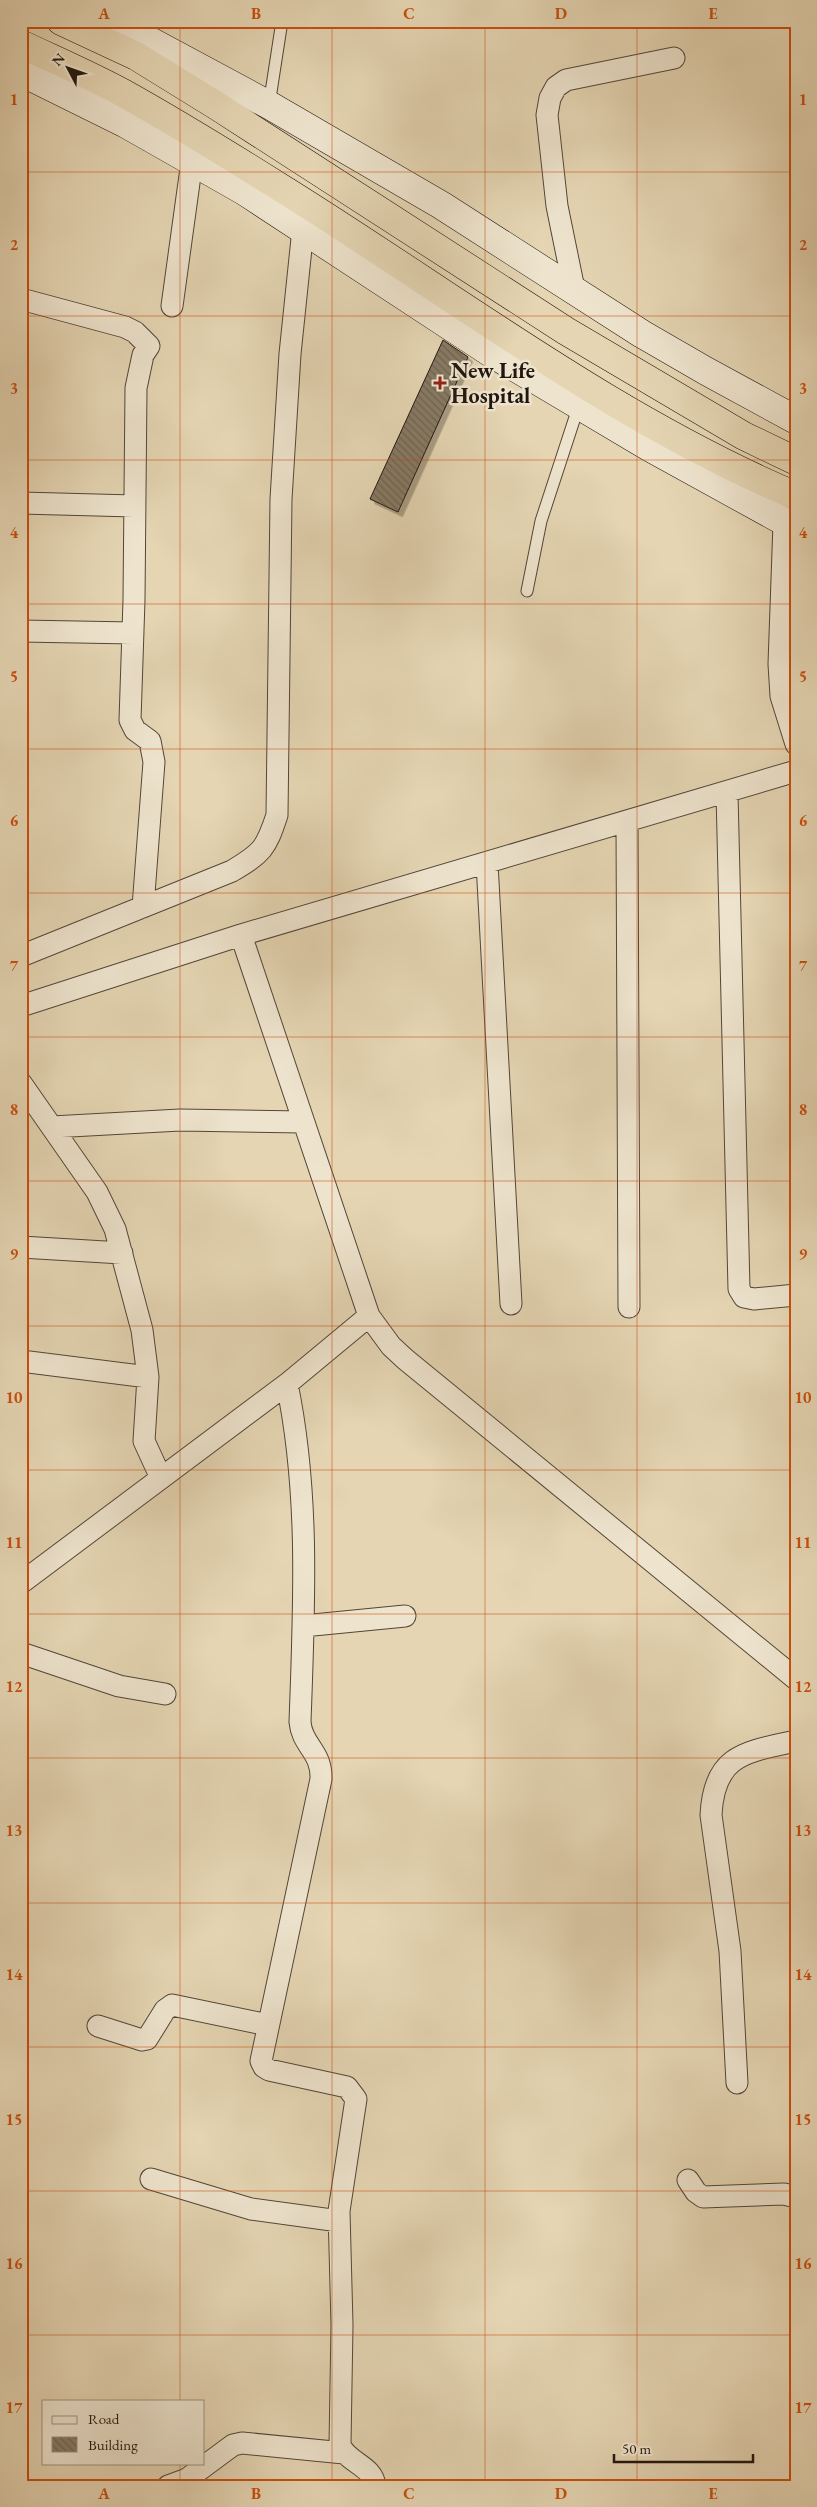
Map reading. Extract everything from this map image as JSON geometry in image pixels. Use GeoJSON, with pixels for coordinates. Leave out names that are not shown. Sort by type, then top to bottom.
{"type":"FeatureCollection","features":[{"type":"Feature","properties":{"kind":"highway"},"geometry":{"type":"LineString","coordinates":[[61,21],[136,56],[217,106],[566,331],[736,431],[796,461]]}},
{"type":"Feature","properties":{"kind":"highway"},"geometry":{"type":"LineString","coordinates":[[21,44],[122,93],[278,186],[505,334],[656,427],[758,480],[796,496]]}},
{"type":"Feature","properties":{"kind":"street"},"geometry":{"type":"LineString","coordinates":[[113,21],[268,104],[441,205],[706,371],[796,420]]}},
{"type":"Feature","properties":{"kind":"street"},"geometry":{"type":"LineString","coordinates":[[574,289],[557,206],[547,115],[550,98],[556,88],[566,80],[674,58]]}},
{"type":"Feature","properties":{"kind":"street"},"geometry":{"type":"LineString","coordinates":[[21,72],[126,124],[244,191],[492,353],[579,406],[790,526],[779,664],[781,696],[793,737]]}},
{"type":"Feature","properties":{"kind":"street"},"geometry":{"type":"LineString","coordinates":[[172,306],[192,161]]}},
{"type":"Feature","properties":{"kind":"street"},"geometry":{"type":"LineString","coordinates":[[21,956],[232,871],[255,857],[268,843],[277,815],[281,499],[290,354],[303,230]]}},
{"type":"Feature","properties":{"kind":"street"},"geometry":{"type":"LineString","coordinates":[[21,299],[125,326],[135,332],[149,346],[143,355],[136,388],[130,720],[135,730],[150,741],[154,762],[143,907]]}},
{"type":"Feature","properties":{"kind":"street"},"geometry":{"type":"LineString","coordinates":[[21,503],[134,506]]}},
{"type":"Feature","properties":{"kind":"street"},"geometry":{"type":"LineString","coordinates":[[21,631],[133,633]]}},
{"type":"Feature","properties":{"kind":"street"},"geometry":{"type":"LineString","coordinates":[[21,1006],[241,935],[727,793],[796,771]]}},
{"type":"Feature","properties":{"kind":"street"},"geometry":{"type":"LineString","coordinates":[[727,793],[739,1289],[744,1297],[754,1299],[796,1295]]}},
{"type":"Feature","properties":{"kind":"street"},"geometry":{"type":"LineString","coordinates":[[627,822],[629,1307]]}},
{"type":"Feature","properties":{"kind":"street"},"geometry":{"type":"LineString","coordinates":[[486,863],[511,1304]]}},
{"type":"Feature","properties":{"kind":"street"},"geometry":{"type":"LineString","coordinates":[[241,935],[368,1316],[391,1346],[405,1359],[796,1679]]}},
{"type":"Feature","properties":{"kind":"street"},"geometry":{"type":"LineString","coordinates":[[21,1083],[97,1192],[115,1229],[142,1330],[148,1377],[144,1441],[161,1478]]}},
{"type":"Feature","properties":{"kind":"street"},"geometry":{"type":"LineString","coordinates":[[52,1128],[180,1120],[303,1122]]}},
{"type":"Feature","properties":{"kind":"street"},"geometry":{"type":"LineString","coordinates":[[21,1246],[122,1254]]}},
{"type":"Feature","properties":{"kind":"street"},"geometry":{"type":"LineString","coordinates":[[25,1574],[161,1478],[287,1384],[368,1316]]}},
{"type":"Feature","properties":{"kind":"street"},"geometry":{"type":"LineString","coordinates":[[21,1361],[148,1377]]}},
{"type":"Feature","properties":{"kind":"street"},"geometry":{"type":"LineString","coordinates":[[287,1384],[301,1464],[303,1626],[300,1722],[304,1737],[319,1758],[321,1779],[312,1830],[261,2061],[264,2067],[269,2070],[348,2087],[356,2099],[340,2194],[342,2325],[340,2445],[344,2453],[367,2469],[374,2480],[375,2486]]}},
{"type":"Feature","properties":{"kind":"street"},"geometry":{"type":"LineString","coordinates":[[303,1626],[405,1616]]}},
{"type":"Feature","properties":{"kind":"street"},"geometry":{"type":"LineString","coordinates":[[21,1653],[119,1686],[165,1694]]}},
{"type":"Feature","properties":{"kind":"street"},"geometry":{"type":"LineString","coordinates":[[737,2083],[730,1951],[711,1815],[711,1802],[720,1776],[731,1762],[745,1752],[796,1741]]}},
{"type":"Feature","properties":{"kind":"street"},"geometry":{"type":"LineString","coordinates":[[98,2026],[142,2040],[146,2039],[165,2010],[172,2005],[268,2025]]}},
{"type":"Feature","properties":{"kind":"street"},"geometry":{"type":"LineString","coordinates":[[151,2180],[251,2209],[339,2221]]}},
{"type":"Feature","properties":{"kind":"street"},"geometry":{"type":"LineString","coordinates":[[688,2180],[696,2192],[703,2197],[784,2194],[796,2197]]}},
{"type":"Feature","properties":{"kind":"street"},"geometry":{"type":"LineString","coordinates":[[168,2486],[187,2479],[233,2445],[242,2443],[344,2453]]}},
{"type":"Feature","properties":{"kind":"lane"},"geometry":{"type":"LineString","coordinates":[[268,104],[282,21]]}},
{"type":"Feature","properties":{"kind":"lane"},"geometry":{"type":"LineString","coordinates":[[527,591],[541,521],[579,406]]}},
{"type":"Feature","properties":{"kind":"building"},"geometry":{"type":"Polygon","coordinates":[[[443,340],[468,357],[398,512],[370,499],[443,340]]]}},
{"type":"Feature","properties":{"kind":"place","name":"New Life Hospital"},"geometry":{"type":"Point","coordinates":[440,383]}}]}
